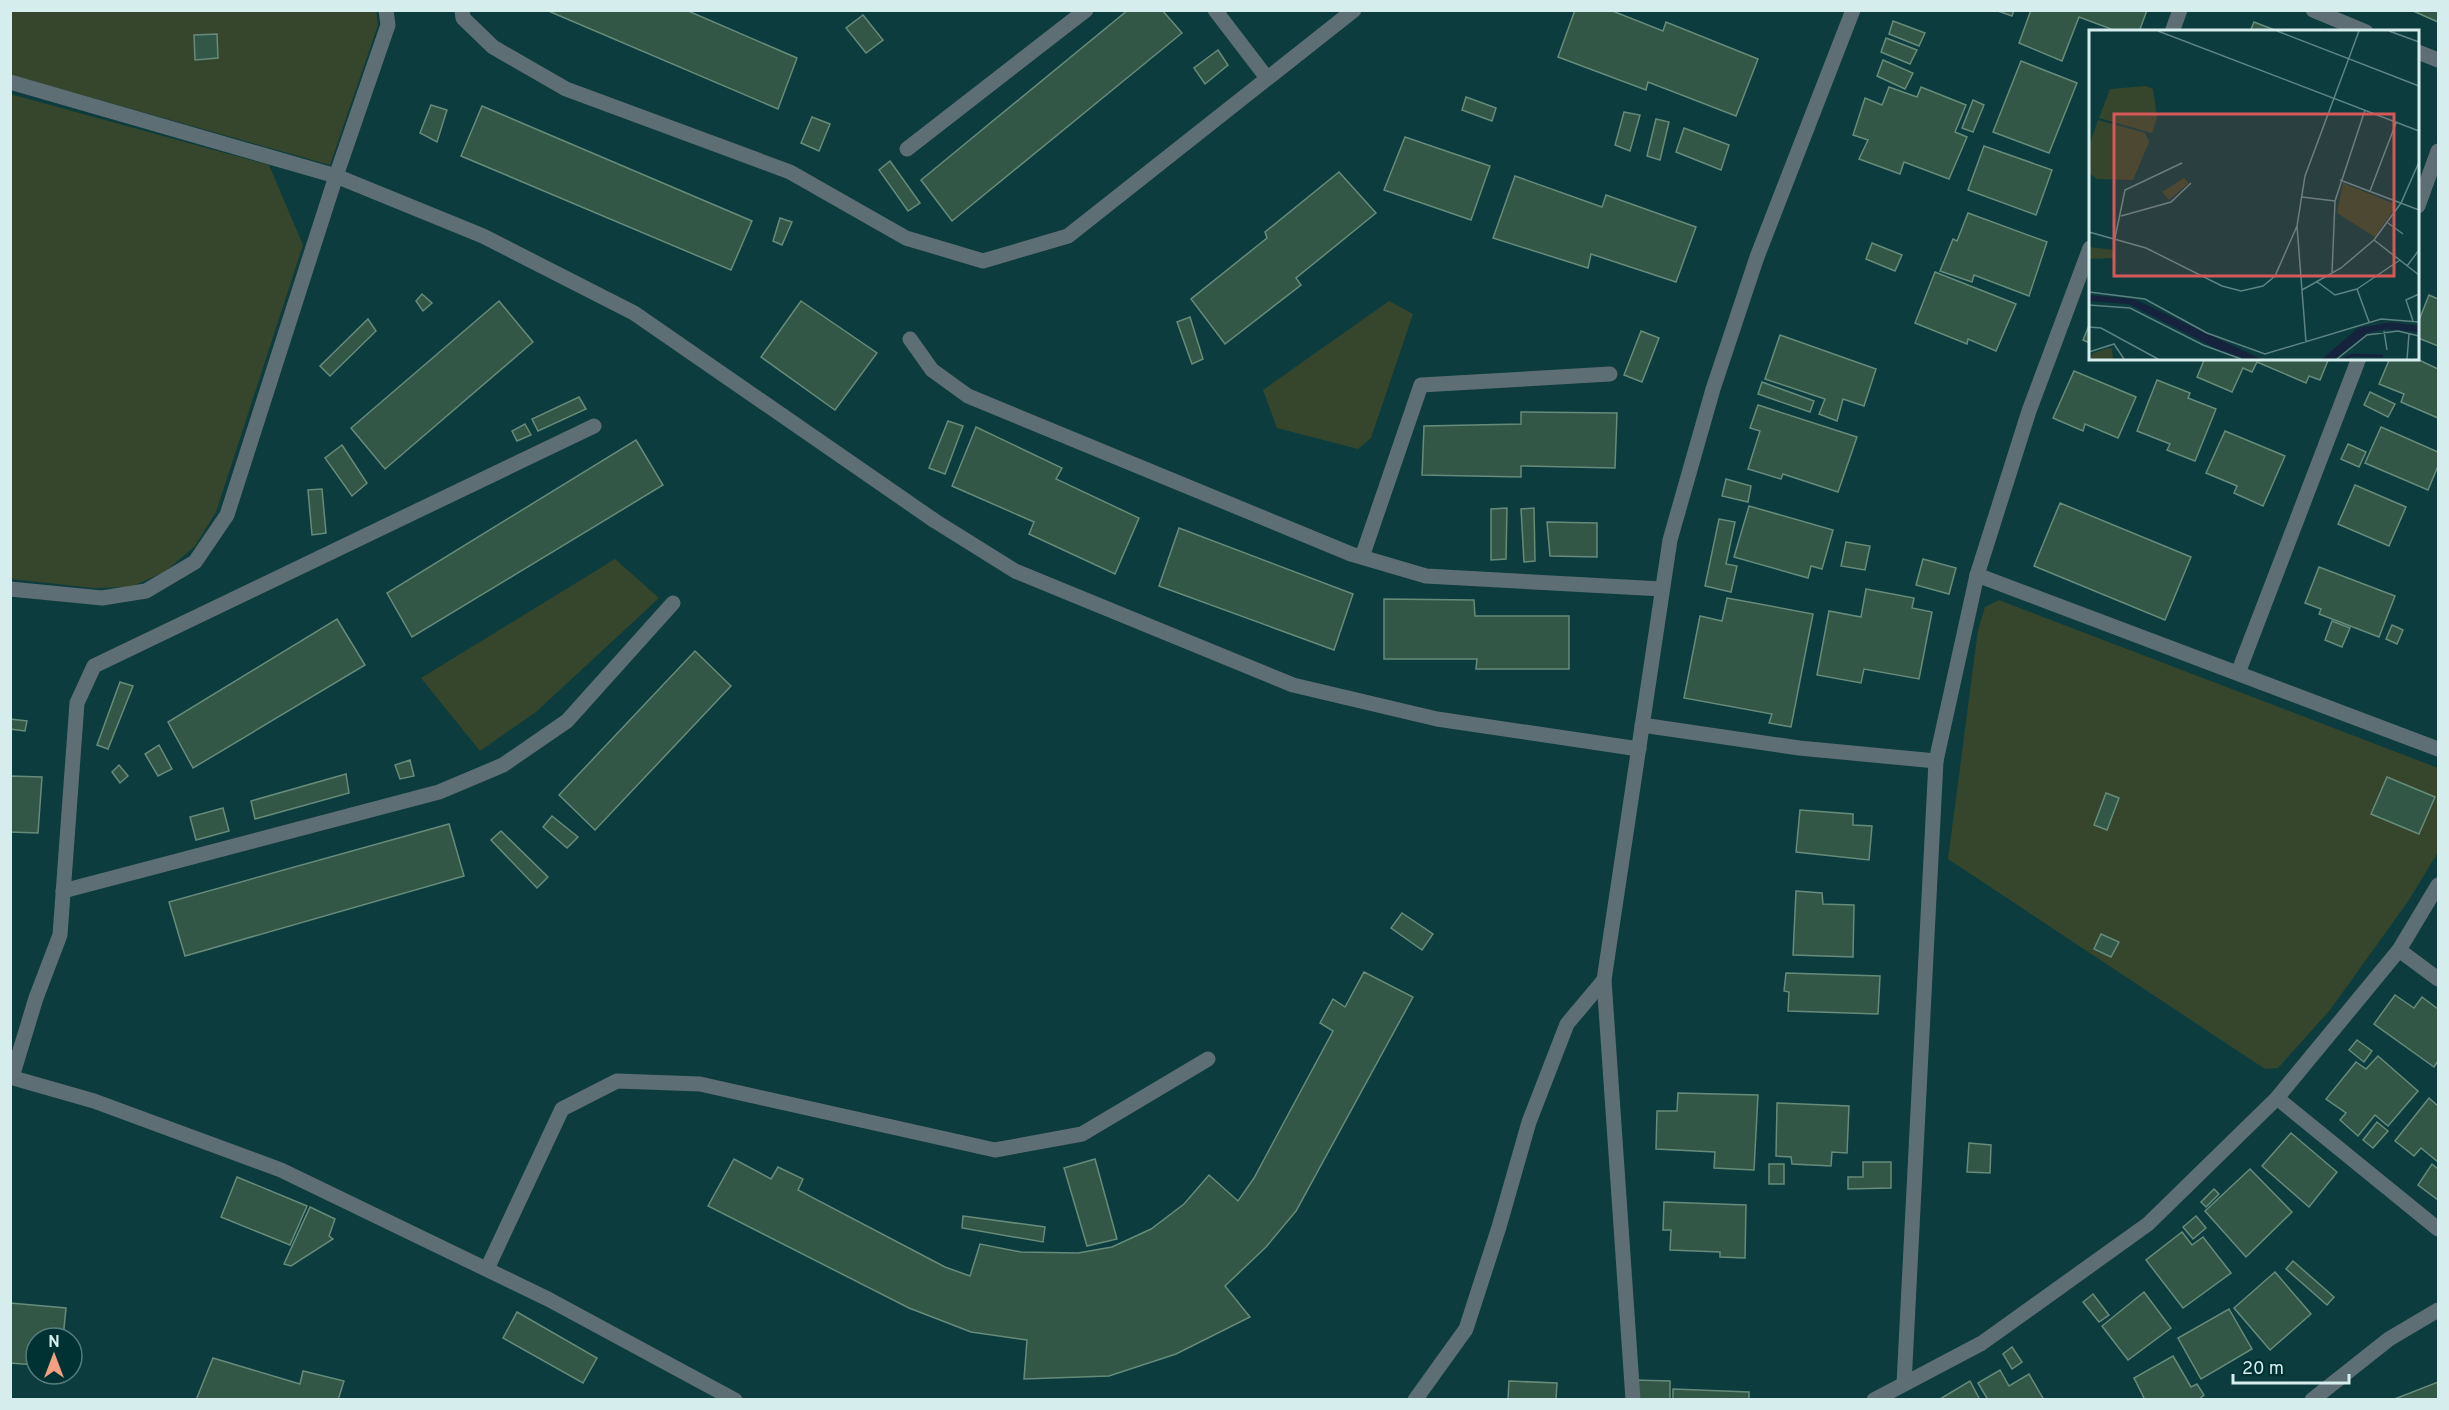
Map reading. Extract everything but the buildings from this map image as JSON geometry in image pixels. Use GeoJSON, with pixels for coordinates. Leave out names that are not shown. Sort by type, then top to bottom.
{"type":"FeatureCollection","features":[{"type":"Feature","properties":{"kind":"street"},"geometry":{"type":"LineString","coordinates":[[10,589],[102,598],[146,591],[195,562],[227,514],[336,176],[388,25],[386,10]]}},
{"type":"Feature","properties":{"kind":"street"},"geometry":{"type":"LineString","coordinates":[[462,10],[463,18],[493,47],[566,88],[790,172],[906,238],[982,261],[1068,236],[1354,10]]}},
{"type":"Feature","properties":{"kind":"street"},"geometry":{"type":"LineString","coordinates":[[907,149],[1086,10]]}},
{"type":"Feature","properties":{"kind":"street"},"geometry":{"type":"LineString","coordinates":[[1215,10],[1267,78]]}},
{"type":"Feature","properties":{"kind":"street"},"geometry":{"type":"LineString","coordinates":[[1633,1400],[1604,980],[1662,589],[1670,540],[1713,389],[1757,257],[1853,10]]}},
{"type":"Feature","properties":{"kind":"street"},"geometry":{"type":"LineString","coordinates":[[2173,30],[2180,10]]}},
{"type":"Feature","properties":{"kind":"street"},"geometry":{"type":"LineString","coordinates":[[2313,10],[2361,30]]}},
{"type":"Feature","properties":{"kind":"street"},"geometry":{"type":"LineString","coordinates":[[2419,52],[2439,60]]}},
{"type":"Feature","properties":{"kind":"street"},"geometry":{"type":"LineString","coordinates":[[10,82],[336,176],[483,236],[634,313],[935,521],[1014,572],[1293,685],[1437,719],[1639,749]]}},
{"type":"Feature","properties":{"kind":"street"},"geometry":{"type":"LineString","coordinates":[[2419,203],[2439,151]]}},
{"type":"Feature","properties":{"kind":"street"},"geometry":{"type":"LineString","coordinates":[[1904,1384],[1936,762],[1977,575],[2029,411],[2089,253]]}},
{"type":"Feature","properties":{"kind":"street"},"geometry":{"type":"LineString","coordinates":[[910,339],[932,370],[968,396],[1362,557],[1426,576],[1662,589]]}},
{"type":"Feature","properties":{"kind":"street"},"geometry":{"type":"LineString","coordinates":[[2238,673],[2358,360]]}},
{"type":"Feature","properties":{"kind":"street"},"geometry":{"type":"LineString","coordinates":[[1362,557],[1420,385],[1610,374]]}},
{"type":"Feature","properties":{"kind":"street"},"geometry":{"type":"LineString","coordinates":[[594,426],[94,666],[77,703],[60,935],[36,998],[11,1077],[94,1101],[282,1170],[548,1299],[735,1400]]}},
{"type":"Feature","properties":{"kind":"street"},"geometry":{"type":"LineString","coordinates":[[1977,575],[2439,749]]}},
{"type":"Feature","properties":{"kind":"street"},"geometry":{"type":"LineString","coordinates":[[63,891],[439,792],[503,765],[567,721],[673,603]]}},
{"type":"Feature","properties":{"kind":"street"},"geometry":{"type":"LineString","coordinates":[[1642,725],[1799,748],[1936,762]]}},
{"type":"Feature","properties":{"kind":"street"},"geometry":{"type":"LineString","coordinates":[[1874,1400],[1982,1343],[2148,1224],[2277,1098],[2399,950],[2439,885]]}},
{"type":"Feature","properties":{"kind":"street"},"geometry":{"type":"LineString","coordinates":[[2399,950],[2439,979]]}},
{"type":"Feature","properties":{"kind":"street"},"geometry":{"type":"LineString","coordinates":[[1415,1400],[1466,1329],[1499,1227],[1529,1122],[1567,1024],[1604,980]]}},
{"type":"Feature","properties":{"kind":"street"},"geometry":{"type":"LineString","coordinates":[[487,1269],[562,1109],[616,1081],[700,1084],[995,1150],[1082,1134],[1208,1059]]}},
{"type":"Feature","properties":{"kind":"street"},"geometry":{"type":"LineString","coordinates":[[2277,1098],[2439,1229]]}},
{"type":"Feature","properties":{"kind":"street"},"geometry":{"type":"LineString","coordinates":[[2312,1400],[2389,1339],[2439,1310]]}},
{"type":"Feature","properties":{"kind":"green space"},"geometry":{"type":"Polygon","coordinates":[[[376,10],[378,25],[330,165],[11,75],[10,11],[376,10]]]}},
{"type":"Feature","properties":{"kind":"green space"},"geometry":{"type":"Polygon","coordinates":[[[10,94],[269,165],[303,245],[216,512],[195,546],[166,571],[131,587],[93,588],[11,579],[10,94]]]}},
{"type":"Feature","properties":{"kind":"green space"},"geometry":{"type":"Polygon","coordinates":[[[1389,301],[1413,314],[1371,438],[1358,449],[1277,428],[1263,390],[1389,301]]]}},
{"type":"Feature","properties":{"kind":"green space"},"geometry":{"type":"Polygon","coordinates":[[[615,559],[659,598],[536,712],[480,751],[421,678],[615,559]]]}},
{"type":"Feature","properties":{"kind":"green space"},"geometry":{"type":"Polygon","coordinates":[[[1999,600],[2438,768],[2438,852],[2409,900],[2330,1010],[2278,1068],[2265,1069],[1948,859],[1978,630],[1985,607],[1999,600]]]}}]}
